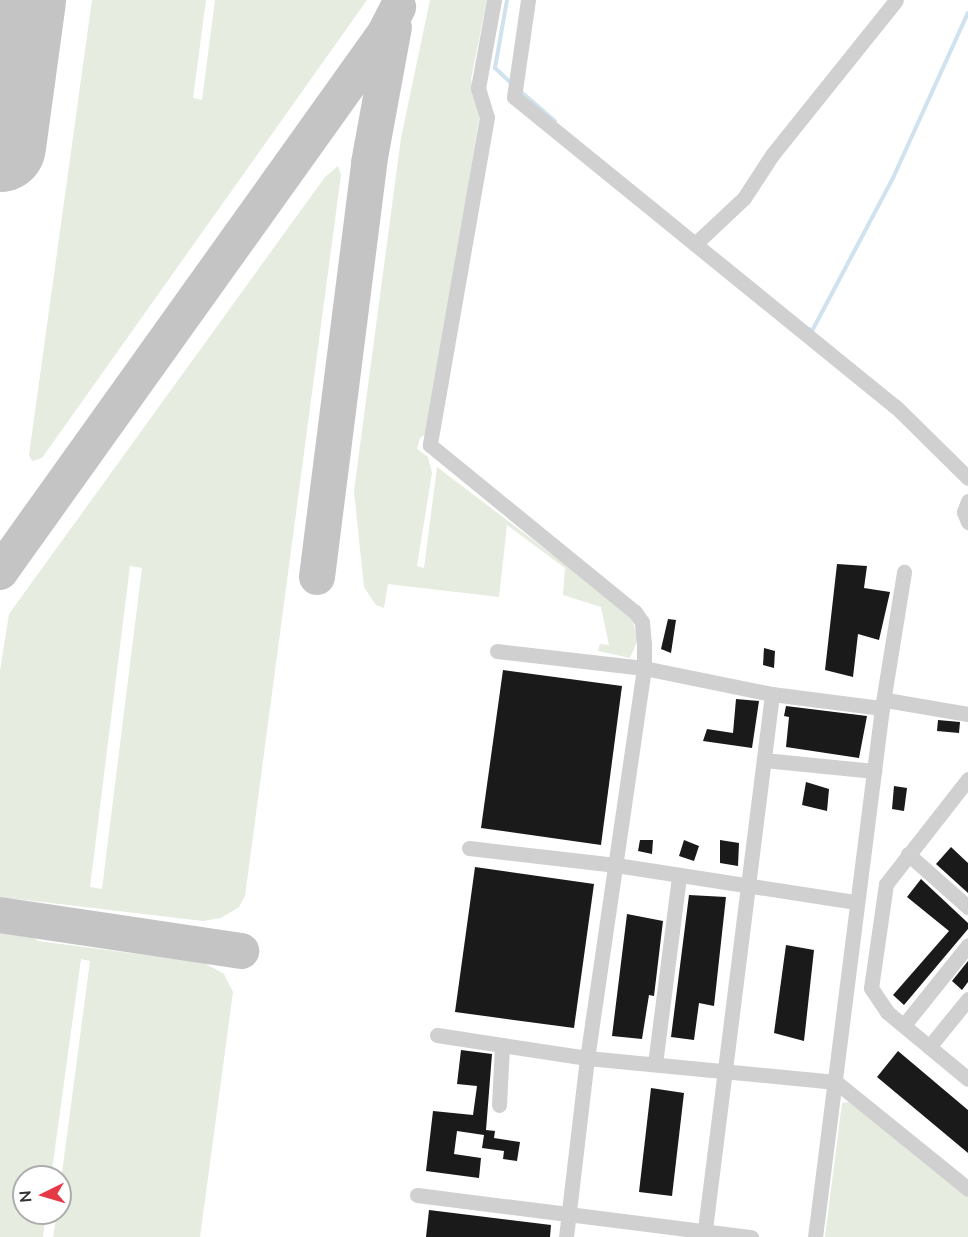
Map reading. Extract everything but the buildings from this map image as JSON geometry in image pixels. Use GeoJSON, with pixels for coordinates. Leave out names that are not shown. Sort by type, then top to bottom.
{"type":"FeatureCollection","features":[{"type":"Feature","properties":{"kind":"street"},"geometry":{"type":"LineString","coordinates":[[494,0],[478,88],[487,117],[430,445],[635,612],[642,622],[644,668],[587,1058],[566,1237]]}},
{"type":"Feature","properties":{"kind":"street"},"geometry":{"type":"LineString","coordinates":[[528,0],[514,98],[896,407],[968,478]]}},
{"type":"Feature","properties":{"kind":"street"},"geometry":{"type":"LineString","coordinates":[[695,244],[744,198],[772,155],[896,0]]}},
{"type":"Feature","properties":{"kind":"street"},"geometry":{"type":"LineString","coordinates":[[968,501],[964,512],[968,522]]}},
{"type":"Feature","properties":{"kind":"street"},"geometry":{"type":"LineString","coordinates":[[815,1237],[836,1082],[856,902],[904,572]]}},
{"type":"Feature","properties":{"kind":"street"},"geometry":{"type":"LineString","coordinates":[[497,651],[644,668],[772,694],[968,714]]}},
{"type":"Feature","properties":{"kind":"street"},"geometry":{"type":"LineString","coordinates":[[704,1234],[772,694]]}},
{"type":"Feature","properties":{"kind":"street"},"geometry":{"type":"LineString","coordinates":[[764,760],[874,771]]}},
{"type":"Feature","properties":{"kind":"street"},"geometry":{"type":"LineString","coordinates":[[968,779],[886,884],[871,988],[873,996],[968,1079]]}},
{"type":"Feature","properties":{"kind":"street"},"geometry":{"type":"LineString","coordinates":[[469,848],[616,865],[748,888],[856,902]]}},
{"type":"Feature","properties":{"kind":"street"},"geometry":{"type":"LineString","coordinates":[[908,854],[968,907]]}},
{"type":"Feature","properties":{"kind":"street"},"geometry":{"type":"LineString","coordinates":[[655,1064],[679,876]]}},
{"type":"Feature","properties":{"kind":"street"},"geometry":{"type":"LineString","coordinates":[[904,1025],[968,945]]}},
{"type":"Feature","properties":{"kind":"street"},"geometry":{"type":"LineString","coordinates":[[929,1047],[968,999]]}},
{"type":"Feature","properties":{"kind":"street"},"geometry":{"type":"LineString","coordinates":[[437,1035],[587,1058],[724,1069],[836,1082],[968,1189]]}},
{"type":"Feature","properties":{"kind":"street"},"geometry":{"type":"LineString","coordinates":[[499,1106],[502,1045]]}},
{"type":"Feature","properties":{"kind":"street"},"geometry":{"type":"LineString","coordinates":[[417,1195],[569,1213],[704,1234],[752,1237]]}},
{"type":"Feature","properties":{"kind":"shaded area"},"geometry":{"type":"Polygon","coordinates":[[[92,0],[206,0],[193,98],[202,100],[215,0],[367,0],[42,458],[32,461],[29,455],[92,0]]]}},
{"type":"Feature","properties":{"kind":"shaded area"},"geometry":{"type":"Polygon","coordinates":[[[430,0],[487,0],[471,79],[480,113],[429,432],[420,438],[417,449],[428,457],[432,473],[417,566],[424,568],[437,467],[616,603],[632,620],[636,631],[637,642],[630,658],[598,651],[600,644],[609,645],[601,607],[563,595],[565,568],[507,525],[499,597],[388,584],[384,608],[376,605],[364,587],[354,491],[401,138],[430,0]]]}},
{"type":"Feature","properties":{"kind":"shaded area"},"geometry":{"type":"Polygon","coordinates":[[[338,166],[341,175],[245,896],[239,907],[221,918],[203,921],[0,897],[0,671],[9,614],[325,177],[338,166]],[[130,566],[90,887],[102,889],[142,568],[130,566]]]}},
{"type":"Feature","properties":{"kind":"shaded area"},"geometry":{"type":"Polygon","coordinates":[[[0,928],[29,934],[38,941],[176,959],[190,955],[224,974],[233,992],[200,1237],[53,1237],[55,1225],[72,1225],[72,1165],[63,1165],[90,961],[81,959],[53,1165],[12,1165],[12,1225],[44,1225],[43,1237],[0,1237],[0,928]]]}},
{"type":"Feature","properties":{"kind":"shaded area"},"geometry":{"type":"Polygon","coordinates":[[[849,1102],[968,1195],[968,1237],[825,1237],[842,1103],[849,1102]]]}},
{"type":"Feature","properties":{"kind":"waterway"},"geometry":{"type":"LineString","coordinates":[[507,0],[495,68],[512,84]]}},
{"type":"Feature","properties":{"kind":"waterway"},"geometry":{"type":"LineString","coordinates":[[809,329],[812,331],[893,178],[968,13]]}},
{"type":"Feature","properties":{"kind":"waterway"},"geometry":{"type":"LineString","coordinates":[[520,91],[555,121]]}},
{"type":"Feature","properties":{"kind":"taxiway"},"geometry":{"type":"LineString","coordinates":[[0,572],[385,33],[398,7]]}},
{"type":"Feature","properties":{"kind":"taxiway"},"geometry":{"type":"LineString","coordinates":[[317,577],[369,163],[394,27]]}},
{"type":"Feature","properties":{"kind":"taxiway"},"geometry":{"type":"LineString","coordinates":[[0,915],[241,951]]}},
{"type":"Feature","properties":{"kind":"runway"},"geometry":{"type":"LineString","coordinates":[[0,146],[20,0]]}}]}
